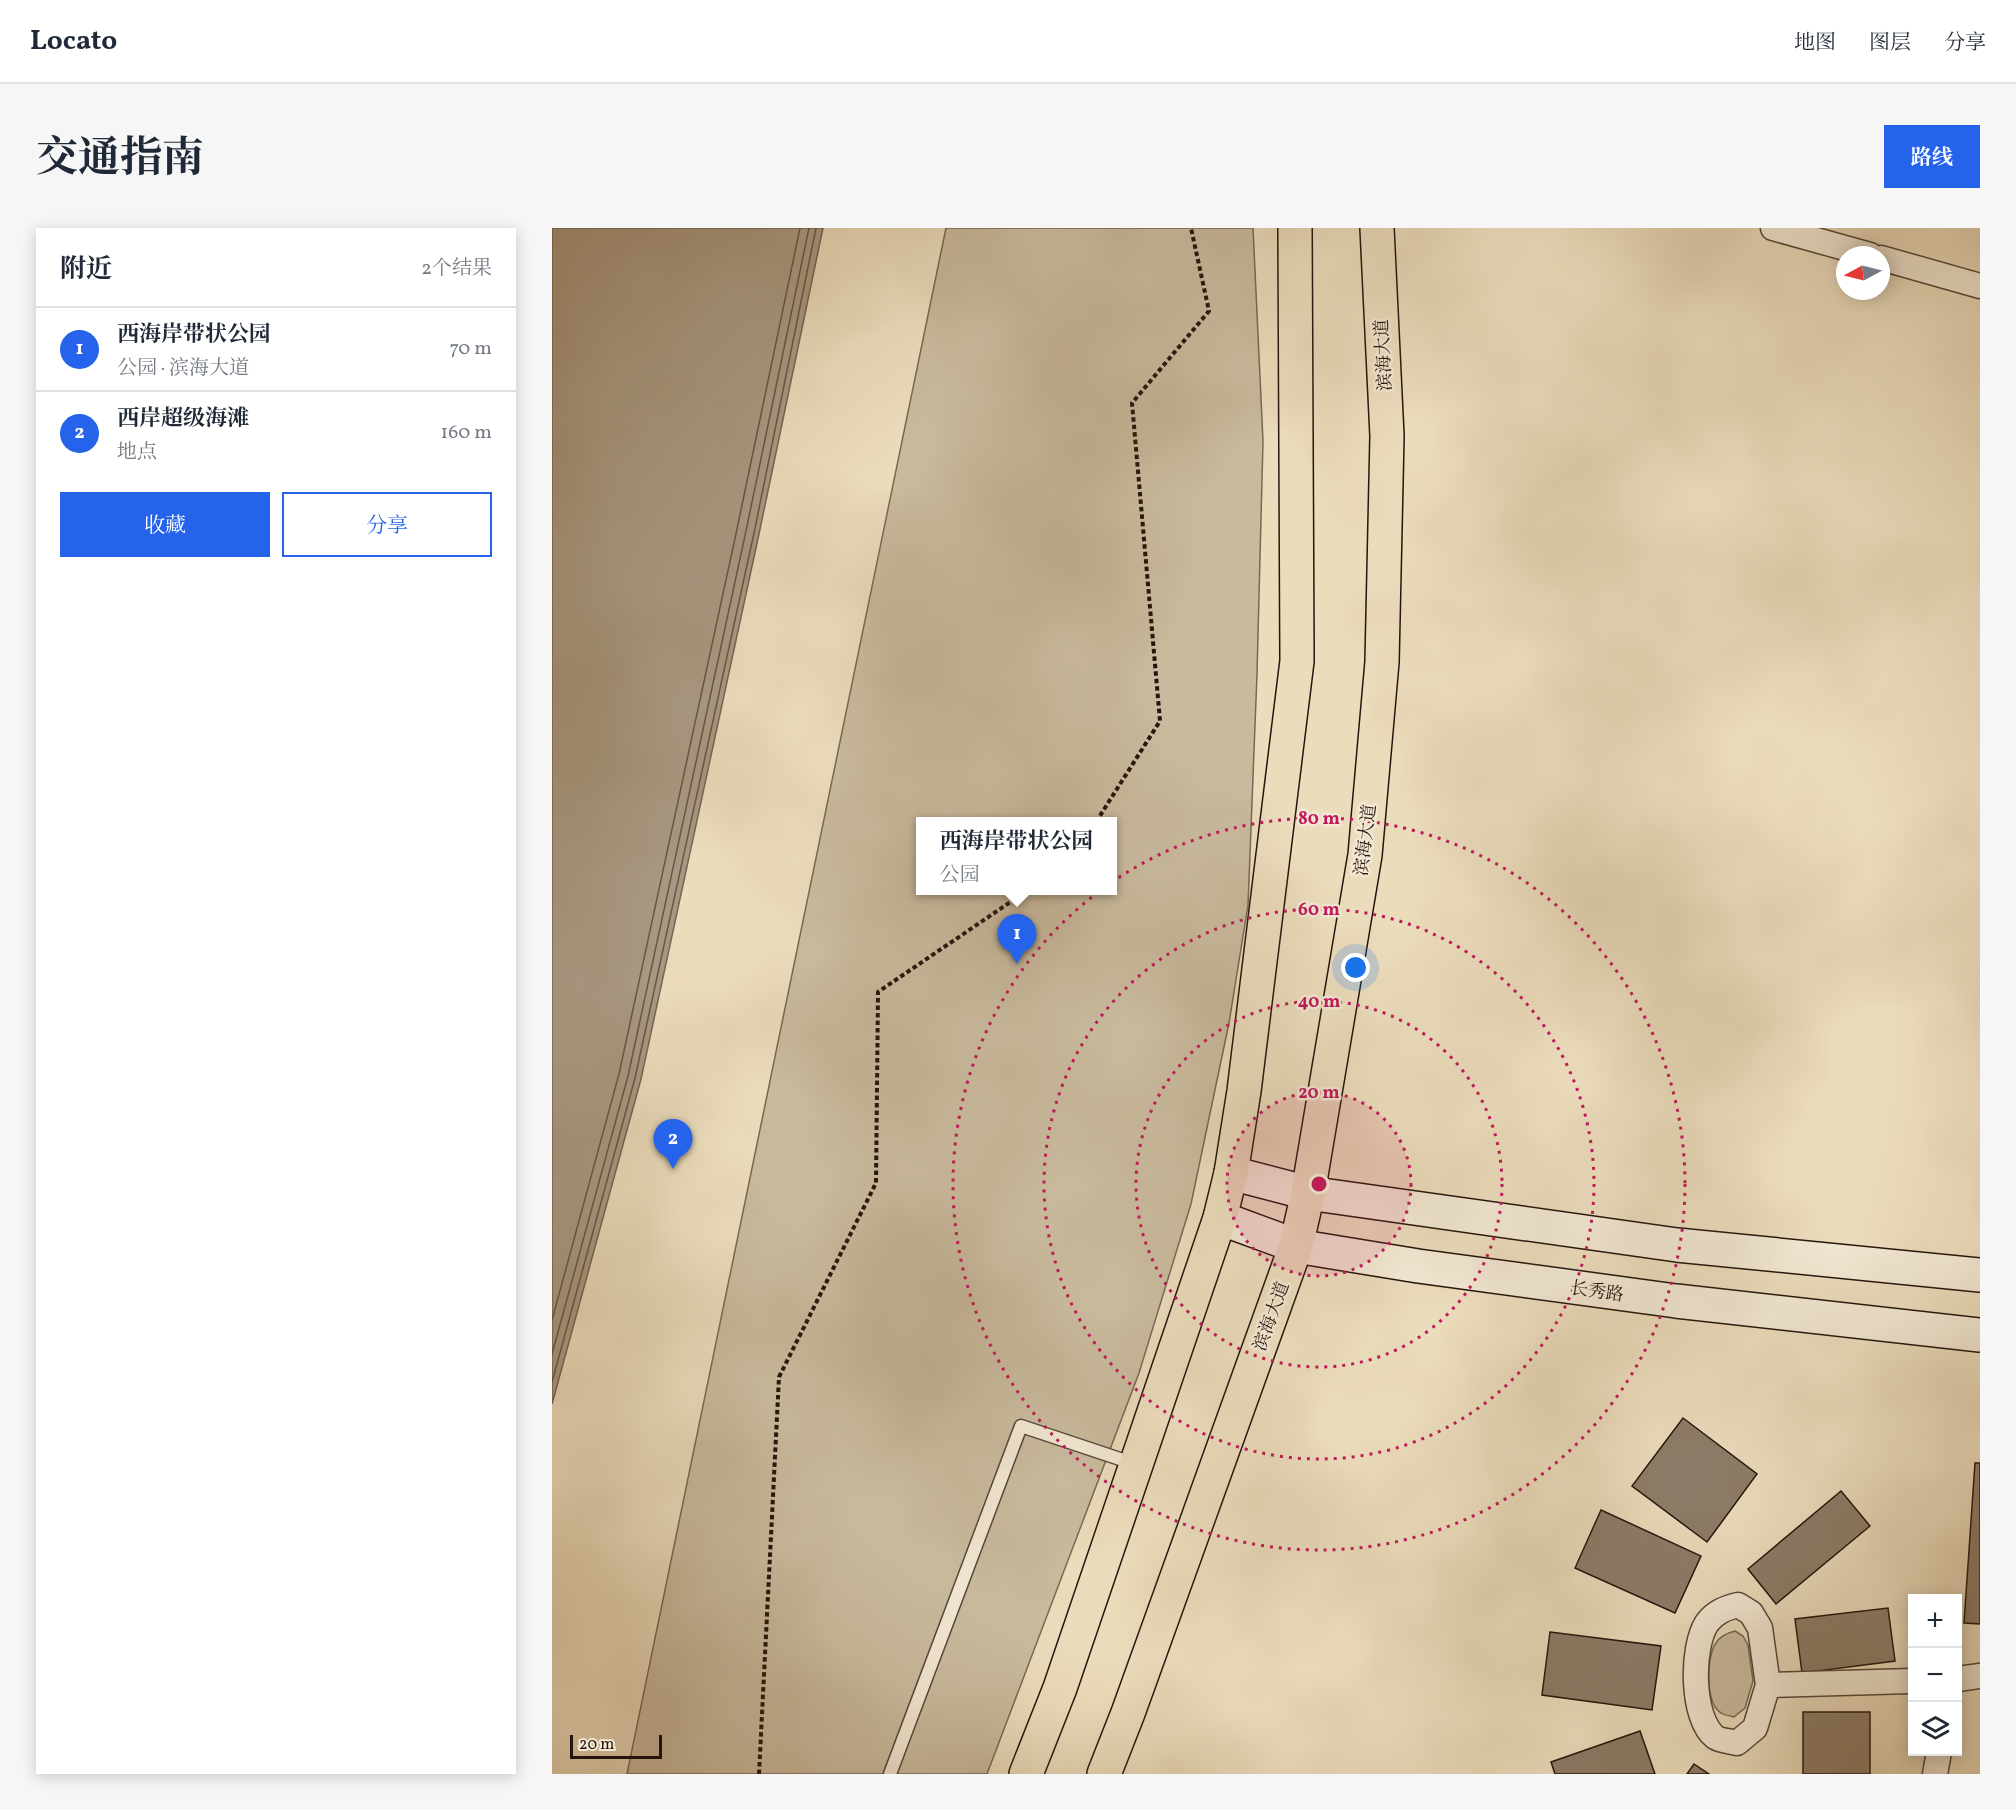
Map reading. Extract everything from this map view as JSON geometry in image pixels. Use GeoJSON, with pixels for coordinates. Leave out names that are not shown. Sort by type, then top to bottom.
{"type":"FeatureCollection","features":[{"type":"Feature","properties":{"kind":"highway"},"geometry":{"type":"LineString","coordinates":[[1026,1774],[1060,1688],[1220,1218],[1231,1173],[1244,1091],[1297,661],[1295,228]]}},
{"type":"Feature","properties":{"kind":"highway","name":"滨海大道"},"geometry":{"type":"LineString","coordinates":[[1104,1774],[1296,1246],[1308,1193],[1365,855],[1382,662],[1387,436],[1377,228]]}},
{"type":"Feature","properties":{"kind":"main road"},"geometry":{"type":"LineString","coordinates":[[1231,1173],[1308,1193],[1677,1245],[1980,1275]]}},
{"type":"Feature","properties":{"kind":"main road","name":"长秀路"},"geometry":{"type":"LineString","coordinates":[[1220,1218],[1296,1246],[1418,1266],[1676,1301],[1980,1335]]}},
{"type":"Feature","properties":{"kind":"street"},"geometry":{"type":"LineString","coordinates":[[1773,228],[1838,246]]}},
{"type":"Feature","properties":{"kind":"street"},"geometry":{"type":"LineString","coordinates":[[1890,261],[1980,286]]}},
{"type":"Feature","properties":{"kind":"street"},"geometry":{"type":"LineString","coordinates":[[1738,1605],[1751,1613],[1760,1628],[1768,1685],[1755,1728],[1737,1743],[1717,1739],[1706,1728],[1698,1706],[1697,1648],[1707,1623],[1724,1608],[1738,1605]]}},
{"type":"Feature","properties":{"kind":"street"},"geometry":{"type":"LineString","coordinates":[[1962,1679],[1980,1676]]}},
{"type":"Feature","properties":{"kind":"street"},"geometry":{"type":"LineString","coordinates":[[1768,1685],[1908,1682]]}},
{"type":"Feature","properties":{"kind":"street"},"geometry":{"type":"LineString","coordinates":[[1935,1774],[1939,1756]]}},
{"type":"Feature","properties":{"kind":"lane"},"geometry":{"type":"LineString","coordinates":[[890,1774],[1021,1426],[1136,1464]]}},
{"type":"Feature","properties":{"kind":"path"},"geometry":{"type":"LineString","coordinates":[[1099,817],[1160,721],[1132,403],[1209,311],[1191,228]]}},
{"type":"Feature","properties":{"kind":"path"},"geometry":{"type":"LineString","coordinates":[[759,1774],[779,1377],[876,1183],[878,992],[1022,895]]}},
{"type":"Feature","properties":{"kind":"shaded area"},"geometry":{"type":"Polygon","coordinates":[[[946,228],[1253,228],[1263,441],[1257,674],[1248,905],[1229,1023],[1191,1204],[1139,1373],[987,1774],[627,1774],[946,228]]]}},
{"type":"Feature","properties":{"kind":"shaded area"},"geometry":{"type":"Polygon","coordinates":[[[1735,1631],[1743,1636],[1748,1645],[1753,1681],[1745,1708],[1734,1717],[1722,1714],[1716,1708],[1710,1690],[1709,1669],[1710,1658],[1716,1643],[1724,1635],[1735,1631]]]}},
{"type":"Feature","properties":{"kind":"water"},"geometry":{"type":"Polygon","coordinates":[[[552,228],[823,228],[641,1079],[552,1404],[552,228]]]}},
{"type":"Feature","properties":{"kind":"building"},"geometry":{"type":"Polygon","coordinates":[[[1683,1418],[1757,1474],[1707,1542],[1632,1486],[1683,1418]]]}},
{"type":"Feature","properties":{"kind":"building"},"geometry":{"type":"Polygon","coordinates":[[[1975,1463],[1980,1463],[1980,1624],[1964,1623],[1975,1463]]]}},
{"type":"Feature","properties":{"kind":"building"},"geometry":{"type":"Polygon","coordinates":[[[1841,1491],[1870,1526],[1776,1604],[1748,1569],[1841,1491]]]}},
{"type":"Feature","properties":{"kind":"building"},"geometry":{"type":"Polygon","coordinates":[[[1601,1510],[1701,1556],[1675,1613],[1575,1568],[1601,1510]]]}},
{"type":"Feature","properties":{"kind":"building"},"geometry":{"type":"Polygon","coordinates":[[[1888,1608],[1895,1661],[1802,1673],[1795,1619],[1888,1608]]]}},
{"type":"Feature","properties":{"kind":"building"},"geometry":{"type":"Polygon","coordinates":[[[1550,1632],[1661,1646],[1652,1710],[1542,1695],[1550,1632]]]}},
{"type":"Feature","properties":{"kind":"building"},"geometry":{"type":"Polygon","coordinates":[[[1803,1712],[1870,1712],[1870,1774],[1803,1774],[1803,1712]]]}},
{"type":"Feature","properties":{"kind":"building"},"geometry":{"type":"Polygon","coordinates":[[[1640,1731],[1655,1774],[1555,1774],[1551,1762],[1640,1731]]]}},
{"type":"Feature","properties":{"kind":"building"},"geometry":{"type":"Polygon","coordinates":[[[1694,1764],[1709,1774],[1687,1774],[1694,1764]]]}},
{"type":"Feature","properties":{"kind":"place","name":"西海岸带状公园"},"geometry":{"type":"Point","coordinates":[1017,964]}},
{"type":"Feature","properties":{"kind":"place","name":"西岸超级海滩"},"geometry":{"type":"Point","coordinates":[673,1169]}}]}
